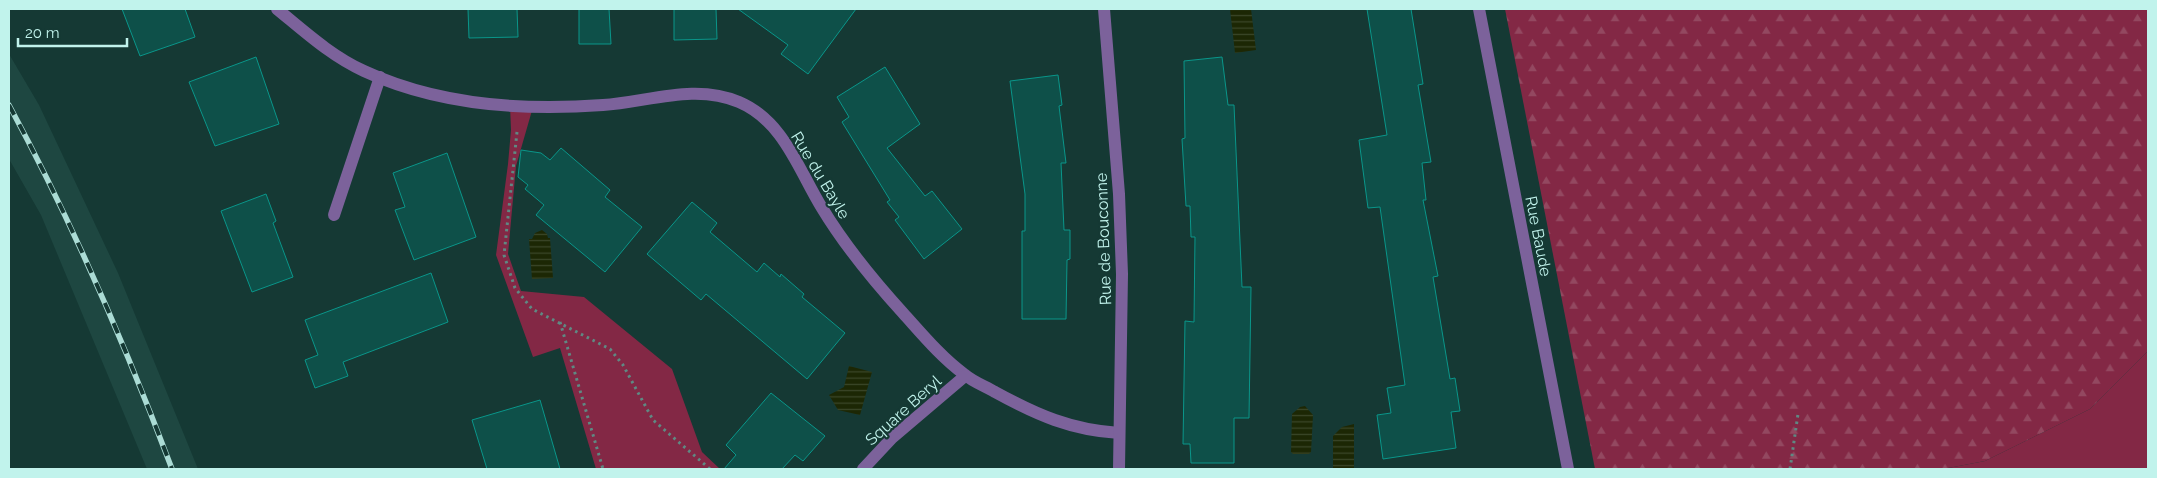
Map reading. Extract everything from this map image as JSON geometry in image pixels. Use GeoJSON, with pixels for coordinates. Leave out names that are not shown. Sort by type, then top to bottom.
{"type":"FeatureCollection","features":[{"type":"Feature","properties":{"kind":"street","name":"Rue du Bayle"},"geometry":{"type":"LineString","coordinates":[[277,9],[320,45],[362,70],[415,90],[464,101],[520,108],[604,105],[682,94],[711,94],[740,102],[762,118],[786,142],[837,233],[877,285],[927,340],[965,376],[1030,410],[1067,425],[1096,432],[1119,433]]}},
{"type":"Feature","properties":{"kind":"street","name":"Rue de Bouconne"},"geometry":{"type":"LineString","coordinates":[[1104,9],[1122,274],[1119,469]]}},
{"type":"Feature","properties":{"kind":"street","name":"Rue Baude"},"geometry":{"type":"LineString","coordinates":[[1479,9],[1568,469]]}},
{"type":"Feature","properties":{"kind":"street"},"geometry":{"type":"LineString","coordinates":[[334,215],[380,78]]}},
{"type":"Feature","properties":{"kind":"street","name":"Square Beryl"},"geometry":{"type":"LineString","coordinates":[[864,469],[892,438],[965,376]]}},
{"type":"Feature","properties":{"kind":"path"},"geometry":{"type":"LineString","coordinates":[[520,108],[504,255],[515,288],[532,309],[610,349],[623,365],[653,420],[710,469]]}},
{"type":"Feature","properties":{"kind":"path"},"geometry":{"type":"LineString","coordinates":[[560,322],[603,469]]}},
{"type":"Feature","properties":{"kind":"path"},"geometry":{"type":"LineString","coordinates":[[1790,469],[1798,414]]}},
{"type":"Feature","properties":{"kind":"shaded area"},"geometry":{"type":"Polygon","coordinates":[[[1230,9],[1251,9],[1256,50],[1235,53],[1230,9]]]}},
{"type":"Feature","properties":{"kind":"shaded area"},"geometry":{"type":"Polygon","coordinates":[[[9,54],[39,105],[118,273],[198,469],[147,469],[41,215],[9,159],[9,54]]]}},
{"type":"Feature","properties":{"kind":"shaded area"},"geometry":{"type":"Polygon","coordinates":[[[542,230],[550,238],[553,278],[532,279],[529,239],[532,239],[535,233],[542,230]]]}},
{"type":"Feature","properties":{"kind":"shaded area"},"geometry":{"type":"Polygon","coordinates":[[[849,366],[872,372],[860,415],[838,410],[829,395],[844,387],[849,366]]]}},
{"type":"Feature","properties":{"kind":"shaded area"},"geometry":{"type":"Polygon","coordinates":[[[1305,406],[1313,415],[1311,452],[1309,454],[1293,454],[1291,452],[1292,414],[1300,407],[1305,406]]]}},
{"type":"Feature","properties":{"kind":"shaded area"},"geometry":{"type":"Polygon","coordinates":[[[1354,424],[1354,468],[1333,469],[1333,436],[1342,427],[1354,424]]]}},
{"type":"Feature","properties":{"kind":"green space"},"geometry":{"type":"Polygon","coordinates":[[[1505,9],[2148,9],[2148,351],[2090,409],[1985,461],[1943,469],[1595,469],[1505,9]]]}},
{"type":"Feature","properties":{"kind":"green space"},"geometry":{"type":"Polygon","coordinates":[[[510,105],[533,107],[516,166],[508,254],[521,291],[584,297],[672,369],[702,452],[720,469],[596,469],[560,348],[533,357],[496,255],[508,164],[511,130],[510,105]]]}},
{"type":"Feature","properties":{"kind":"green space"},"geometry":{"type":"Polygon","coordinates":[[[2148,351],[2148,469],[1943,469],[1985,461],[2090,409],[2148,351]]]}},
{"type":"Feature","properties":{"kind":"building"},"geometry":{"type":"Polygon","coordinates":[[[122,9],[185,9],[195,37],[140,56],[122,9]]]}},
{"type":"Feature","properties":{"kind":"building"},"geometry":{"type":"Polygon","coordinates":[[[468,9],[517,9],[518,37],[469,38],[468,9]]]}},
{"type":"Feature","properties":{"kind":"building"},"geometry":{"type":"Polygon","coordinates":[[[579,9],[609,9],[611,44],[579,44],[579,9]]]}},
{"type":"Feature","properties":{"kind":"building"},"geometry":{"type":"Polygon","coordinates":[[[674,9],[716,9],[717,39],[674,40],[674,9]]]}},
{"type":"Feature","properties":{"kind":"building"},"geometry":{"type":"Polygon","coordinates":[[[738,9],[856,9],[808,74],[781,54],[788,45],[738,9]]]}},
{"type":"Feature","properties":{"kind":"building"},"geometry":{"type":"Polygon","coordinates":[[[1367,9],[1411,9],[1423,84],[1418,85],[1431,162],[1422,163],[1426,200],[1423,200],[1438,276],[1433,277],[1450,379],[1455,378],[1460,411],[1451,412],[1456,448],[1383,459],[1377,415],[1391,413],[1387,388],[1405,385],[1380,207],[1368,208],[1359,140],[1387,135],[1367,9]]]}},
{"type":"Feature","properties":{"kind":"building"},"geometry":{"type":"Polygon","coordinates":[[[256,57],[279,124],[215,146],[189,82],[256,57]]]}},
{"type":"Feature","properties":{"kind":"building"},"geometry":{"type":"Polygon","coordinates":[[[1222,57],[1228,105],[1234,105],[1242,287],[1251,287],[1249,418],[1234,418],[1234,463],[1191,463],[1190,444],[1183,444],[1185,321],[1194,322],[1195,237],[1191,237],[1190,206],[1186,206],[1182,139],[1185,138],[1184,61],[1222,57]]]}},
{"type":"Feature","properties":{"kind":"building"},"geometry":{"type":"Polygon","coordinates":[[[885,67],[920,124],[887,148],[925,196],[932,191],[962,229],[924,259],[895,220],[899,217],[887,202],[890,200],[842,122],[849,117],[837,97],[885,67]]]}},
{"type":"Feature","properties":{"kind":"building"},"geometry":{"type":"Polygon","coordinates":[[[1058,75],[1062,105],[1059,106],[1066,163],[1061,163],[1064,230],[1070,230],[1070,259],[1067,260],[1066,319],[1022,319],[1022,231],[1025,231],[1025,194],[1010,81],[1058,75]]]}},
{"type":"Feature","properties":{"kind":"building"},"geometry":{"type":"Polygon","coordinates":[[[561,148],[610,190],[605,197],[642,227],[605,272],[536,215],[544,205],[525,189],[528,185],[518,177],[521,150],[541,153],[550,160],[561,148]]]}},
{"type":"Feature","properties":{"kind":"building"},"geometry":{"type":"Polygon","coordinates":[[[447,153],[476,237],[414,260],[395,210],[405,207],[393,173],[447,153]]]}},
{"type":"Feature","properties":{"kind":"building"},"geometry":{"type":"Polygon","coordinates":[[[266,194],[276,221],[273,223],[293,277],[252,292],[221,211],[266,194]]]}},
{"type":"Feature","properties":{"kind":"building"},"geometry":{"type":"Polygon","coordinates":[[[692,202],[717,223],[710,232],[757,272],[764,263],[780,277],[781,274],[804,294],[802,297],[845,333],[807,379],[706,294],[701,300],[647,254],[692,202]]]}},
{"type":"Feature","properties":{"kind":"building"},"geometry":{"type":"Polygon","coordinates":[[[431,273],[448,322],[343,362],[348,376],[315,388],[305,360],[318,355],[305,320],[431,273]]]}},
{"type":"Feature","properties":{"kind":"building"},"geometry":{"type":"Polygon","coordinates":[[[771,393],[825,436],[803,461],[795,455],[782,469],[724,469],[736,455],[726,445],[771,393]]]}},
{"type":"Feature","properties":{"kind":"building"},"geometry":{"type":"Polygon","coordinates":[[[540,400],[560,469],[487,469],[472,420],[540,400]]]}},
{"type":"Feature","properties":{"kind":"railway"},"geometry":{"type":"LineString","coordinates":[[9,105],[76,239],[136,376],[172,469]]}}]}
